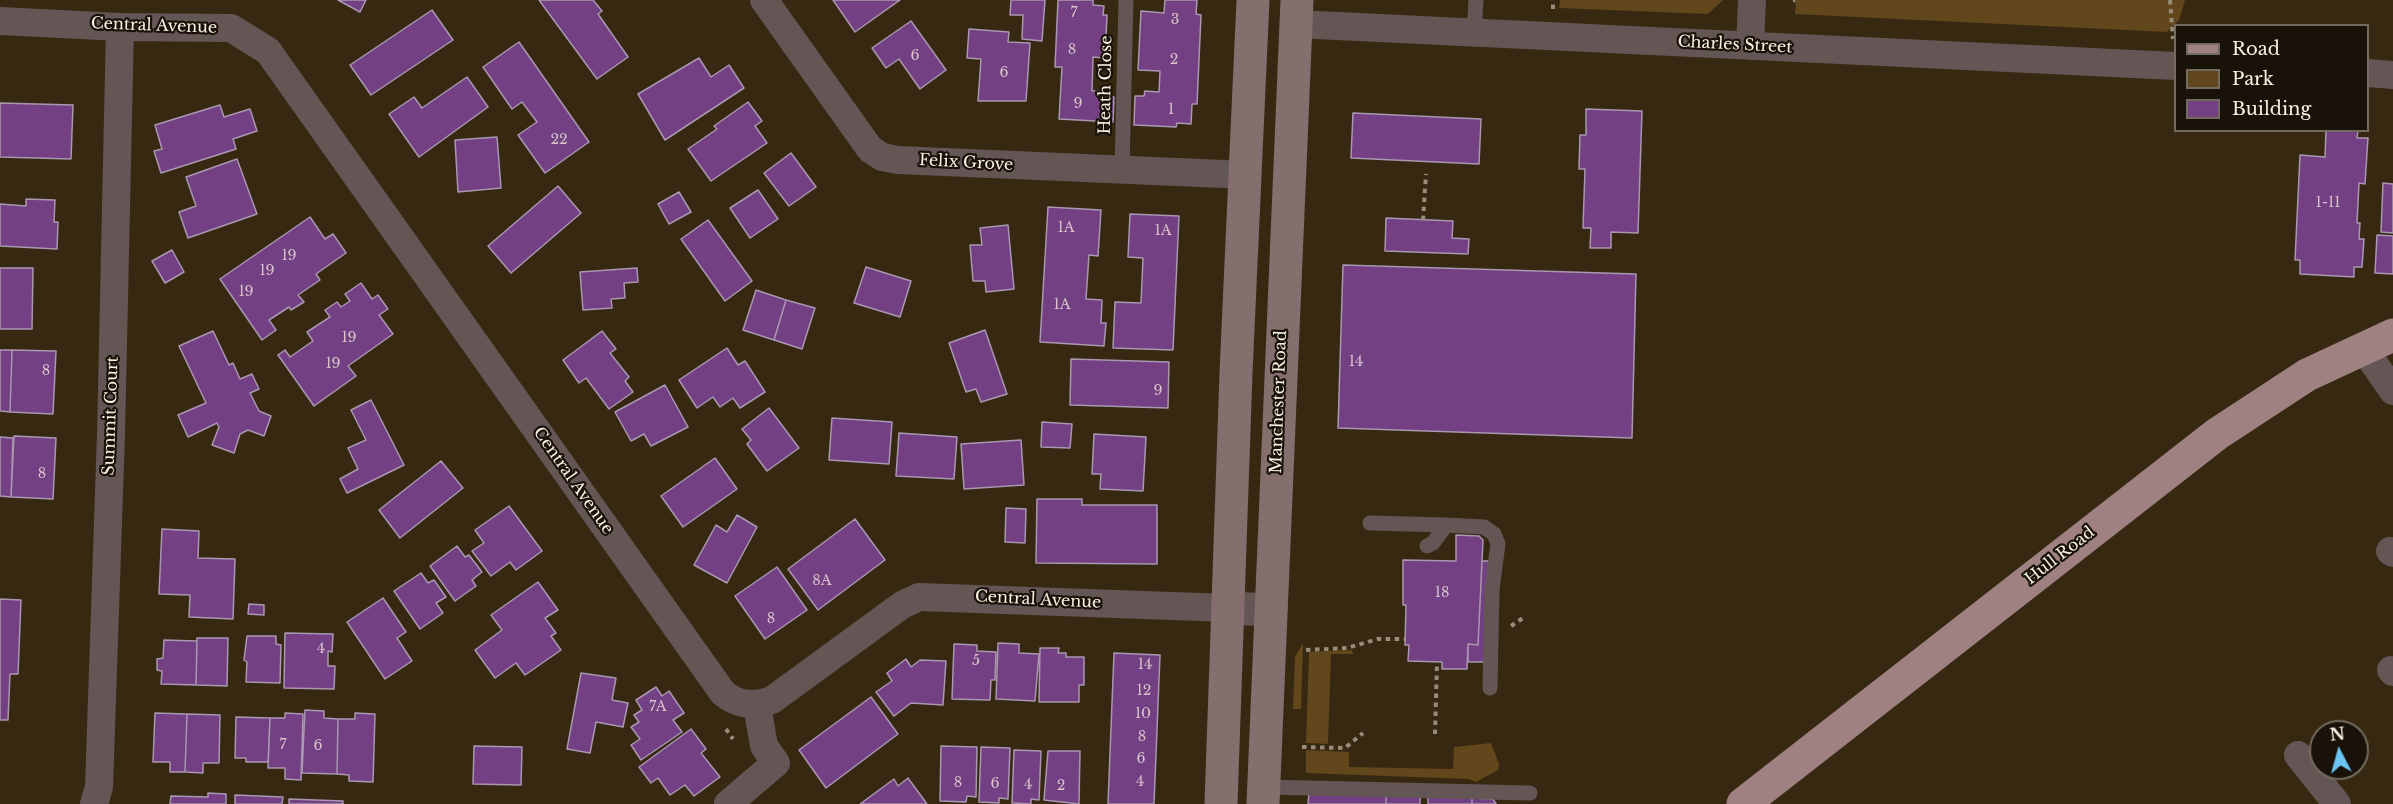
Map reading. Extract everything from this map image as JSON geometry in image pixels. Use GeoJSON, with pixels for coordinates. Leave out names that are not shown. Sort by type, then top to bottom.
{"type":"FeatureCollection","features":[{"type":"Feature","properties":{"kind":"main road"},"geometry":{"type":"LineString","coordinates":[[1221,804],[1236,373],[1253,11],[1296,12]]}},
{"type":"Feature","properties":{"kind":"main road","name":"Manchester Road"},"geometry":{"type":"LineString","coordinates":[[1264,795],[1296,12]]}},
{"type":"Feature","properties":{"kind":"main road","name":"Hull Road"},"geometry":{"type":"LineString","coordinates":[[1743,804],[2217,434],[2307,375],[2379,342]]}},
{"type":"Feature","properties":{"kind":"street","name":"Felix Grove"},"geometry":{"type":"LineString","coordinates":[[764,0],[870,149],[882,158],[1247,174]]}},
{"type":"Feature","properties":{"kind":"street"},"geometry":{"type":"LineString","coordinates":[[1750,46],[1752,0]]}},
{"type":"Feature","properties":{"kind":"street","name":"Charles Street"},"geometry":{"type":"LineString","coordinates":[[1296,12],[1474,32],[1750,46],[2174,53]]}},
{"type":"Feature","properties":{"kind":"street","name":"Central Avenue"},"geometry":{"type":"LineString","coordinates":[[0,21],[120,27],[231,28],[268,51],[723,693],[732,700],[757,705],[785,692],[902,605],[919,597],[1228,608]]}},
{"type":"Feature","properties":{"kind":"street","name":"Summit Court"},"geometry":{"type":"LineString","coordinates":[[94,804],[99,787],[111,445],[120,27]]}},
{"type":"Feature","properties":{"kind":"street"},"geometry":{"type":"LineString","coordinates":[[2369,73],[2393,75]]}},
{"type":"Feature","properties":{"kind":"street"},"geometry":{"type":"LineString","coordinates":[[2379,342],[2393,391]]}},
{"type":"Feature","properties":{"kind":"street"},"geometry":{"type":"LineString","coordinates":[[1228,608],[1271,610]]}},
{"type":"Feature","properties":{"kind":"street"},"geometry":{"type":"LineString","coordinates":[[728,804],[776,763],[764,746],[757,705]]}},
{"type":"Feature","properties":{"kind":"street"},"geometry":{"type":"LineString","coordinates":[[2298,755],[2337,804]]}},
{"type":"Feature","properties":{"kind":"lane","name":"Heath Close"},"geometry":{"type":"LineString","coordinates":[[1122,170],[1126,0]]}},
{"type":"Feature","properties":{"kind":"lane"},"geometry":{"type":"LineString","coordinates":[[1474,32],[1476,0]]}},
{"type":"Feature","properties":{"kind":"lane"},"geometry":{"type":"LineString","coordinates":[[1370,523],[1484,527],[1494,534],[1498,544],[1492,589],[1490,688]]}},
{"type":"Feature","properties":{"kind":"lane"},"geometry":{"type":"LineString","coordinates":[[1427,546],[1433,543],[1446,525]]}},
{"type":"Feature","properties":{"kind":"lane"},"geometry":{"type":"LineString","coordinates":[[1264,795],[1530,793]]}},
{"type":"Feature","properties":{"kind":"path"},"geometry":{"type":"LineString","coordinates":[[1552,10],[1553,0]]}},
{"type":"Feature","properties":{"kind":"path"},"geometry":{"type":"LineString","coordinates":[[2170,0],[2174,53]]}},
{"type":"Feature","properties":{"kind":"path"},"geometry":{"type":"LineString","coordinates":[[1423,220],[1426,174]]}},
{"type":"Feature","properties":{"kind":"path"},"geometry":{"type":"LineString","coordinates":[[1306,650],[1347,648],[1378,639],[1405,639]]}},
{"type":"Feature","properties":{"kind":"path"},"geometry":{"type":"LineString","coordinates":[[1435,734],[1437,662]]}},
{"type":"Feature","properties":{"kind":"path"},"geometry":{"type":"LineString","coordinates":[[1302,747],[1345,748],[1363,732]]}},
{"type":"Feature","properties":{"kind":"green space"},"geometry":{"type":"Polygon","coordinates":[[[1560,0],[1723,0],[1708,14],[1559,8],[1560,0]]]}},
{"type":"Feature","properties":{"kind":"green space"},"geometry":{"type":"Polygon","coordinates":[[[1796,0],[2185,0],[2179,20],[2167,32],[1795,14],[1796,0]]]}},
{"type":"Feature","properties":{"kind":"green space"},"geometry":{"type":"Polygon","coordinates":[[[1303,643],[1301,709],[1293,709],[1295,657],[1303,643]]]}},
{"type":"Feature","properties":{"kind":"green space"},"geometry":{"type":"Polygon","coordinates":[[[1352,650],[1353,654],[1331,654],[1328,744],[1306,743],[1309,652],[1352,650]]]}},
{"type":"Feature","properties":{"kind":"green space"},"geometry":{"type":"Polygon","coordinates":[[[1491,743],[1499,764],[1498,770],[1476,782],[1468,779],[1306,773],[1306,750],[1349,752],[1349,767],[1453,769],[1454,747],[1491,743]]]}},
{"type":"Feature","properties":{"kind":"building"},"geometry":{"type":"Polygon","coordinates":[[[338,0],[366,0],[360,12],[338,0]]]}},
{"type":"Feature","properties":{"kind":"building"},"geometry":{"type":"Polygon","coordinates":[[[539,0],[593,0],[602,11],[598,14],[628,57],[597,79],[539,0]]]}},
{"type":"Feature","properties":{"kind":"building"},"geometry":{"type":"Polygon","coordinates":[[[833,0],[900,0],[855,32],[833,0]]]}},
{"type":"Feature","properties":{"kind":"building"},"geometry":{"type":"Polygon","coordinates":[[[1011,0],[1045,0],[1042,41],[1022,39],[1023,15],[1010,15],[1011,0]]]}},
{"type":"Feature","properties":{"kind":"building"},"geometry":{"type":"Polygon","coordinates":[[[1058,0],[1093,0],[1093,5],[1104,6],[1103,15],[1107,15],[1105,58],[1093,57],[1092,91],[1104,91],[1104,97],[1114,97],[1113,122],[1059,119],[1062,67],[1055,67],[1058,0]]]}},
{"type":"Feature","properties":{"kind":"building"},"geometry":{"type":"Polygon","coordinates":[[[1165,0],[1197,0],[1196,14],[1201,15],[1197,104],[1192,104],[1191,124],[1177,123],[1176,127],[1134,125],[1135,96],[1144,96],[1145,91],[1159,92],[1160,71],[1138,70],[1141,11],[1164,13],[1165,0]]]}},
{"type":"Feature","properties":{"kind":"building"},"geometry":{"type":"Polygon","coordinates":[[[432,10],[453,40],[371,95],[350,65],[432,10]]]}},
{"type":"Feature","properties":{"kind":"building"},"geometry":{"type":"Polygon","coordinates":[[[911,21],[946,70],[920,89],[899,59],[886,68],[872,48],[911,21]]]}},
{"type":"Feature","properties":{"kind":"building"},"geometry":{"type":"Polygon","coordinates":[[[969,29],[1009,32],[1008,42],[1030,43],[1026,101],[978,101],[981,59],[967,58],[969,29]]]}},
{"type":"Feature","properties":{"kind":"building"},"geometry":{"type":"Polygon","coordinates":[[[519,42],[589,142],[545,173],[518,135],[537,122],[522,102],[512,109],[483,67],[519,42]]]}},
{"type":"Feature","properties":{"kind":"building"},"geometry":{"type":"Polygon","coordinates":[[[699,58],[711,77],[729,65],[744,88],[665,140],[638,94],[699,58]]]}},
{"type":"Feature","properties":{"kind":"building"},"geometry":{"type":"Polygon","coordinates":[[[467,77],[488,107],[419,157],[389,114],[414,97],[422,108],[467,77]]]}},
{"type":"Feature","properties":{"kind":"building"},"geometry":{"type":"Polygon","coordinates":[[[748,102],[762,121],[755,126],[767,143],[711,181],[688,149],[717,129],[714,126],[748,102]]]}},
{"type":"Feature","properties":{"kind":"building"},"geometry":{"type":"Polygon","coordinates":[[[0,103],[73,105],[71,159],[0,157],[0,103]]]}},
{"type":"Feature","properties":{"kind":"building"},"geometry":{"type":"Polygon","coordinates":[[[220,105],[224,117],[250,109],[257,131],[233,139],[236,149],[161,173],[154,151],[162,149],[155,125],[220,105]]]}},
{"type":"Feature","properties":{"kind":"building"},"geometry":{"type":"Polygon","coordinates":[[[1586,109],[1642,111],[1638,233],[1611,232],[1611,248],[1590,248],[1591,228],[1583,228],[1585,169],[1579,169],[1580,135],[1586,135],[1586,109]]]}},
{"type":"Feature","properties":{"kind":"building"},"geometry":{"type":"Polygon","coordinates":[[[1353,113],[1481,119],[1479,164],[1351,158],[1353,113]]]}},
{"type":"Feature","properties":{"kind":"building"},"geometry":{"type":"Polygon","coordinates":[[[2326,132],[2358,132],[2357,138],[2368,138],[2365,184],[2359,183],[2357,223],[2360,223],[2359,239],[2364,239],[2362,267],[2354,267],[2354,277],[2300,274],[2300,260],[2295,260],[2300,155],[2325,157],[2326,132]]]}},
{"type":"Feature","properties":{"kind":"building"},"geometry":{"type":"Polygon","coordinates":[[[497,137],[501,188],[458,192],[455,140],[497,137]]]}},
{"type":"Feature","properties":{"kind":"building"},"geometry":{"type":"Polygon","coordinates":[[[791,153],[816,187],[789,206],[764,173],[791,153]]]}},
{"type":"Feature","properties":{"kind":"building"},"geometry":{"type":"Polygon","coordinates":[[[237,159],[257,214],[188,238],[179,212],[196,206],[186,177],[237,159]]]}},
{"type":"Feature","properties":{"kind":"building"},"geometry":{"type":"Polygon","coordinates":[[[2383,183],[2393,184],[2393,233],[2381,232],[2383,183]]]}},
{"type":"Feature","properties":{"kind":"building"},"geometry":{"type":"Polygon","coordinates":[[[558,186],[581,213],[511,273],[488,246],[558,186]]]}},
{"type":"Feature","properties":{"kind":"building"},"geometry":{"type":"Polygon","coordinates":[[[758,190],[778,219],[750,238],[730,208],[758,190]]]}},
{"type":"Feature","properties":{"kind":"building"},"geometry":{"type":"Polygon","coordinates":[[[679,192],[691,212],[669,224],[658,204],[679,192]]]}},
{"type":"Feature","properties":{"kind":"building"},"geometry":{"type":"Polygon","coordinates":[[[26,199],[55,200],[54,222],[58,222],[57,249],[0,246],[0,204],[26,206],[26,199]]]}},
{"type":"Feature","properties":{"kind":"building"},"geometry":{"type":"Polygon","coordinates":[[[1048,207],[1101,210],[1098,256],[1089,255],[1086,299],[1102,300],[1101,323],[1106,323],[1104,346],[1040,342],[1048,207]]]}},
{"type":"Feature","properties":{"kind":"building"},"geometry":{"type":"Polygon","coordinates":[[[1130,214],[1179,216],[1173,350],[1113,348],[1115,302],[1141,303],[1143,258],[1128,257],[1130,214]]]}},
{"type":"Feature","properties":{"kind":"building"},"geometry":{"type":"Polygon","coordinates":[[[310,217],[325,239],[333,234],[346,253],[316,274],[320,280],[298,295],[304,302],[291,310],[289,307],[269,320],[276,330],[262,340],[220,279],[310,217]]]}},
{"type":"Feature","properties":{"kind":"building"},"geometry":{"type":"Polygon","coordinates":[[[1386,218],[1453,221],[1452,238],[1469,239],[1468,254],[1385,251],[1386,218]]]}},
{"type":"Feature","properties":{"kind":"building"},"geometry":{"type":"Polygon","coordinates":[[[708,220],[752,281],[725,301],[681,239],[708,220]]]}},
{"type":"Feature","properties":{"kind":"building"},"geometry":{"type":"Polygon","coordinates":[[[1008,225],[1014,289],[986,292],[985,281],[973,281],[970,245],[982,245],[980,228],[1008,225]]]}},
{"type":"Feature","properties":{"kind":"building"},"geometry":{"type":"Polygon","coordinates":[[[2377,235],[2393,236],[2393,274],[2375,273],[2377,235]]]}},
{"type":"Feature","properties":{"kind":"building"},"geometry":{"type":"Polygon","coordinates":[[[172,250],[184,272],[165,283],[152,261],[172,250]]]}},
{"type":"Feature","properties":{"kind":"building"},"geometry":{"type":"Polygon","coordinates":[[[1343,265],[1636,274],[1632,438],[1338,428],[1343,265]]]}},
{"type":"Feature","properties":{"kind":"building"},"geometry":{"type":"Polygon","coordinates":[[[866,267],[911,281],[900,317],[854,303],[866,267]]]}},
{"type":"Feature","properties":{"kind":"building"},"geometry":{"type":"Polygon","coordinates":[[[0,268],[33,268],[32,329],[0,329],[0,268]]]}},
{"type":"Feature","properties":{"kind":"building"},"geometry":{"type":"Polygon","coordinates":[[[637,268],[638,282],[624,283],[625,298],[611,299],[612,308],[583,310],[580,272],[637,268]]]}},
{"type":"Feature","properties":{"kind":"building"},"geometry":{"type":"Polygon","coordinates":[[[361,283],[372,299],[378,295],[388,309],[379,315],[393,334],[348,366],[356,376],[314,406],[278,355],[285,350],[290,357],[313,341],[307,332],[330,317],[325,310],[337,302],[341,307],[350,301],[345,294],[361,283]]]}},
{"type":"Feature","properties":{"kind":"building"},"geometry":{"type":"Polygon","coordinates":[[[756,290],[786,300],[774,340],[743,330],[756,290]]]}},
{"type":"Feature","properties":{"kind":"building"},"geometry":{"type":"Polygon","coordinates":[[[786,300],[815,308],[802,349],[774,340],[786,300]]]}},
{"type":"Feature","properties":{"kind":"building"},"geometry":{"type":"Polygon","coordinates":[[[985,330],[1007,394],[981,402],[976,389],[966,392],[949,343],[985,330]]]}},
{"type":"Feature","properties":{"kind":"building"},"geometry":{"type":"Polygon","coordinates":[[[213,331],[229,365],[233,363],[240,379],[252,374],[259,389],[250,393],[259,411],[271,416],[264,436],[248,430],[240,434],[234,453],[212,445],[219,427],[217,423],[188,437],[178,415],[206,403],[179,346],[213,331]]]}},
{"type":"Feature","properties":{"kind":"building"},"geometry":{"type":"Polygon","coordinates":[[[602,331],[616,349],[610,353],[629,377],[625,381],[633,392],[609,409],[586,378],[579,383],[563,360],[602,331]]]}},
{"type":"Feature","properties":{"kind":"building"},"geometry":{"type":"Polygon","coordinates":[[[727,348],[738,365],[745,361],[765,392],[740,408],[733,398],[720,407],[713,397],[697,408],[679,380],[727,348]]]}},
{"type":"Feature","properties":{"kind":"building"},"geometry":{"type":"Polygon","coordinates":[[[0,350],[12,350],[10,412],[0,411],[0,350]]]}},
{"type":"Feature","properties":{"kind":"building"},"geometry":{"type":"Polygon","coordinates":[[[12,350],[56,351],[53,414],[10,412],[12,350]]]}},
{"type":"Feature","properties":{"kind":"building"},"geometry":{"type":"Polygon","coordinates":[[[1071,359],[1169,362],[1168,408],[1070,405],[1071,359]]]}},
{"type":"Feature","properties":{"kind":"building"},"geometry":{"type":"Polygon","coordinates":[[[665,385],[688,427],[651,446],[644,434],[631,441],[615,412],[665,385]]]}},
{"type":"Feature","properties":{"kind":"building"},"geometry":{"type":"Polygon","coordinates":[[[371,400],[404,465],[347,493],[340,479],[358,469],[348,448],[366,440],[351,410],[371,400]]]}},
{"type":"Feature","properties":{"kind":"building"},"geometry":{"type":"Polygon","coordinates":[[[769,408],[799,448],[767,471],[747,444],[751,440],[742,429],[769,408]]]}},
{"type":"Feature","properties":{"kind":"building"},"geometry":{"type":"Polygon","coordinates":[[[832,418],[892,422],[889,464],[829,460],[832,418]]]}},
{"type":"Feature","properties":{"kind":"building"},"geometry":{"type":"Polygon","coordinates":[[[1042,422],[1072,424],[1070,448],[1041,447],[1042,422]]]}},
{"type":"Feature","properties":{"kind":"building"},"geometry":{"type":"Polygon","coordinates":[[[899,433],[957,437],[954,479],[896,476],[899,433]]]}},
{"type":"Feature","properties":{"kind":"building"},"geometry":{"type":"Polygon","coordinates":[[[1094,434],[1146,437],[1143,491],[1100,489],[1101,474],[1092,474],[1094,434]]]}},
{"type":"Feature","properties":{"kind":"building"},"geometry":{"type":"Polygon","coordinates":[[[14,436],[56,438],[53,499],[11,497],[14,436]]]}},
{"type":"Feature","properties":{"kind":"building"},"geometry":{"type":"Polygon","coordinates":[[[0,437],[13,438],[11,497],[0,496],[0,437]]]}},
{"type":"Feature","properties":{"kind":"building"},"geometry":{"type":"Polygon","coordinates":[[[1021,440],[1024,485],[964,489],[961,444],[1021,440]]]}},
{"type":"Feature","properties":{"kind":"building"},"geometry":{"type":"Polygon","coordinates":[[[715,458],[737,489],[683,527],[661,496],[715,458]]]}},
{"type":"Feature","properties":{"kind":"building"},"geometry":{"type":"Polygon","coordinates":[[[441,461],[463,488],[400,538],[379,510],[441,461]]]}},
{"type":"Feature","properties":{"kind":"building"},"geometry":{"type":"Polygon","coordinates":[[[1037,499],[1082,499],[1082,505],[1157,505],[1157,564],[1036,563],[1037,499]]]}},
{"type":"Feature","properties":{"kind":"building"},"geometry":{"type":"Polygon","coordinates":[[[509,506],[542,551],[516,570],[510,562],[491,576],[472,551],[484,543],[475,530],[509,506]]]}},
{"type":"Feature","properties":{"kind":"building"},"geometry":{"type":"Polygon","coordinates":[[[1006,508],[1026,509],[1025,543],[1005,542],[1006,508]]]}},
{"type":"Feature","properties":{"kind":"building"},"geometry":{"type":"Polygon","coordinates":[[[737,515],[757,527],[727,583],[694,565],[716,525],[727,532],[737,515]]]}},
{"type":"Feature","properties":{"kind":"building"},"geometry":{"type":"Polygon","coordinates":[[[855,519],[885,560],[818,610],[788,569],[855,519]]]}},
{"type":"Feature","properties":{"kind":"building"},"geometry":{"type":"Polygon","coordinates":[[[162,529],[199,531],[198,558],[235,559],[233,619],[189,617],[190,595],[159,594],[162,529]]]}},
{"type":"Feature","properties":{"kind":"building"},"geometry":{"type":"Polygon","coordinates":[[[1456,535],[1479,536],[1483,540],[1478,645],[1468,644],[1467,669],[1442,669],[1442,662],[1408,661],[1409,645],[1405,645],[1406,605],[1403,605],[1403,560],[1456,561],[1456,535]]]}},
{"type":"Feature","properties":{"kind":"building"},"geometry":{"type":"Polygon","coordinates":[[[457,546],[465,557],[469,555],[482,572],[472,580],[476,586],[455,601],[430,566],[457,546]]]}},
{"type":"Feature","properties":{"kind":"building"},"geometry":{"type":"Polygon","coordinates":[[[1482,561],[1489,561],[1487,662],[1468,662],[1468,644],[1478,645],[1482,561]]]}},
{"type":"Feature","properties":{"kind":"building"},"geometry":{"type":"Polygon","coordinates":[[[777,567],[807,610],[765,639],[735,596],[777,567]]]}},
{"type":"Feature","properties":{"kind":"building"},"geometry":{"type":"Polygon","coordinates":[[[421,573],[428,583],[434,580],[446,597],[436,603],[443,613],[420,629],[394,591],[421,573]]]}},
{"type":"Feature","properties":{"kind":"building"},"geometry":{"type":"Polygon","coordinates":[[[538,582],[558,610],[545,618],[556,633],[551,636],[561,650],[525,675],[516,663],[495,678],[475,650],[502,630],[491,615],[538,582]]]}},
{"type":"Feature","properties":{"kind":"building"},"geometry":{"type":"Polygon","coordinates":[[[383,598],[406,632],[397,638],[412,661],[385,679],[347,622],[383,598]]]}},
{"type":"Feature","properties":{"kind":"building"},"geometry":{"type":"Polygon","coordinates":[[[0,599],[21,600],[18,674],[10,674],[8,720],[0,720],[0,599]]]}},
{"type":"Feature","properties":{"kind":"building"},"geometry":{"type":"Polygon","coordinates":[[[249,604],[264,605],[264,615],[248,614],[249,604]]]}},
{"type":"Feature","properties":{"kind":"building"},"geometry":{"type":"Polygon","coordinates":[[[285,633],[333,634],[332,652],[328,651],[328,666],[335,666],[334,689],[284,688],[285,633]]]}},
{"type":"Feature","properties":{"kind":"building"},"geometry":{"type":"Polygon","coordinates":[[[247,636],[276,636],[276,644],[281,645],[280,683],[246,682],[247,662],[244,660],[247,636]]]}},
{"type":"Feature","properties":{"kind":"building"},"geometry":{"type":"Polygon","coordinates":[[[197,638],[228,638],[227,686],[196,685],[197,638]]]}},
{"type":"Feature","properties":{"kind":"building"},"geometry":{"type":"Polygon","coordinates":[[[164,640],[197,641],[196,685],[161,684],[162,671],[157,670],[157,659],[163,658],[164,640]]]}},
{"type":"Feature","properties":{"kind":"building"},"geometry":{"type":"Polygon","coordinates":[[[998,643],[1019,644],[1019,653],[1039,654],[1035,701],[996,699],[998,643]]]}},
{"type":"Feature","properties":{"kind":"building"},"geometry":{"type":"Polygon","coordinates":[[[954,644],[977,645],[977,651],[996,652],[995,680],[991,680],[990,700],[952,699],[954,644]]]}},
{"type":"Feature","properties":{"kind":"building"},"geometry":{"type":"Polygon","coordinates":[[[1040,648],[1059,648],[1058,653],[1066,653],[1066,657],[1084,657],[1084,685],[1079,685],[1079,702],[1039,702],[1040,648]]]}},
{"type":"Feature","properties":{"kind":"building"},"geometry":{"type":"Polygon","coordinates":[[[1114,653],[1160,655],[1154,804],[1108,804],[1114,653]]]}},
{"type":"Feature","properties":{"kind":"building"},"geometry":{"type":"Polygon","coordinates":[[[906,659],[911,667],[920,660],[946,661],[943,705],[911,703],[894,716],[876,692],[892,681],[887,673],[906,659]]]}},
{"type":"Feature","properties":{"kind":"building"},"geometry":{"type":"Polygon","coordinates":[[[581,673],[616,678],[612,700],[628,703],[623,727],[596,722],[590,753],[567,749],[581,673]]]}},
{"type":"Feature","properties":{"kind":"building"},"geometry":{"type":"Polygon","coordinates":[[[656,687],[662,696],[669,691],[684,713],[673,720],[682,732],[641,760],[631,745],[640,739],[631,727],[639,722],[634,715],[642,710],[636,700],[656,687]]]}},
{"type":"Feature","properties":{"kind":"building"},"geometry":{"type":"Polygon","coordinates":[[[871,697],[898,734],[826,788],[799,750],[871,697]]]}},
{"type":"Feature","properties":{"kind":"building"},"geometry":{"type":"Polygon","coordinates":[[[305,710],[324,711],[324,718],[338,719],[337,774],[302,773],[305,710]]]}},
{"type":"Feature","properties":{"kind":"building"},"geometry":{"type":"Polygon","coordinates":[[[155,713],[187,714],[185,772],[170,772],[170,762],[153,762],[155,713]]]}},
{"type":"Feature","properties":{"kind":"building"},"geometry":{"type":"Polygon","coordinates":[[[285,713],[303,714],[301,780],[285,779],[285,768],[268,768],[270,718],[285,718],[285,713]]]}},
{"type":"Feature","properties":{"kind":"building"},"geometry":{"type":"Polygon","coordinates":[[[355,713],[375,714],[373,782],[349,781],[349,775],[337,774],[338,719],[355,719],[355,713]]]}},
{"type":"Feature","properties":{"kind":"building"},"geometry":{"type":"Polygon","coordinates":[[[187,714],[220,715],[219,763],[203,763],[203,773],[185,772],[187,714]]]}},
{"type":"Feature","properties":{"kind":"building"},"geometry":{"type":"Polygon","coordinates":[[[236,717],[270,718],[268,762],[246,762],[246,758],[235,758],[236,717]]]}},
{"type":"Feature","properties":{"kind":"building"},"geometry":{"type":"Polygon","coordinates":[[[691,729],[706,749],[701,753],[720,777],[694,796],[685,785],[670,795],[658,778],[651,783],[639,767],[691,729]]]}},
{"type":"Feature","properties":{"kind":"building"},"geometry":{"type":"Polygon","coordinates":[[[474,746],[522,747],[521,785],[473,784],[474,746]]]}},
{"type":"Feature","properties":{"kind":"building"},"geometry":{"type":"Polygon","coordinates":[[[941,746],[977,747],[976,797],[967,796],[966,802],[940,801],[941,746]]]}},
{"type":"Feature","properties":{"kind":"building"},"geometry":{"type":"Polygon","coordinates":[[[981,747],[1010,748],[1008,799],[999,798],[999,803],[979,802],[981,747]]]}},
{"type":"Feature","properties":{"kind":"building"},"geometry":{"type":"Polygon","coordinates":[[[1014,750],[1041,751],[1039,800],[1031,799],[1031,804],[1012,803],[1014,750]]]}},
{"type":"Feature","properties":{"kind":"building"},"geometry":{"type":"Polygon","coordinates":[[[1048,751],[1080,751],[1079,804],[1044,800],[1048,751]]]}},
{"type":"Feature","properties":{"kind":"building"},"geometry":{"type":"Polygon","coordinates":[[[908,778],[927,804],[860,804],[894,779],[898,786],[908,778]]]}},
{"type":"Feature","properties":{"kind":"building"},"geometry":{"type":"Polygon","coordinates":[[[1309,792],[1386,795],[1386,804],[1308,804],[1309,792]]]}},
{"type":"Feature","properties":{"kind":"building"},"geometry":{"type":"Polygon","coordinates":[[[208,793],[226,794],[226,804],[170,804],[171,796],[208,797],[208,793]]]}},
{"type":"Feature","properties":{"kind":"building"},"geometry":{"type":"Polygon","coordinates":[[[235,795],[283,797],[282,804],[235,804],[235,795]]]}},
{"type":"Feature","properties":{"kind":"building"},"geometry":{"type":"Polygon","coordinates":[[[1386,795],[1420,796],[1420,804],[1386,804],[1386,795]]]}},
{"type":"Feature","properties":{"kind":"building"},"geometry":{"type":"Polygon","coordinates":[[[1428,796],[1472,798],[1472,804],[1428,804],[1428,796]]]}},
{"type":"Feature","properties":{"kind":"building"},"geometry":{"type":"Polygon","coordinates":[[[1472,798],[1493,799],[1496,804],[1472,804],[1472,798]]]}},
{"type":"Feature","properties":{"kind":"building"},"geometry":{"type":"Polygon","coordinates":[[[289,799],[343,801],[343,804],[289,804],[289,799]]]}}]}
